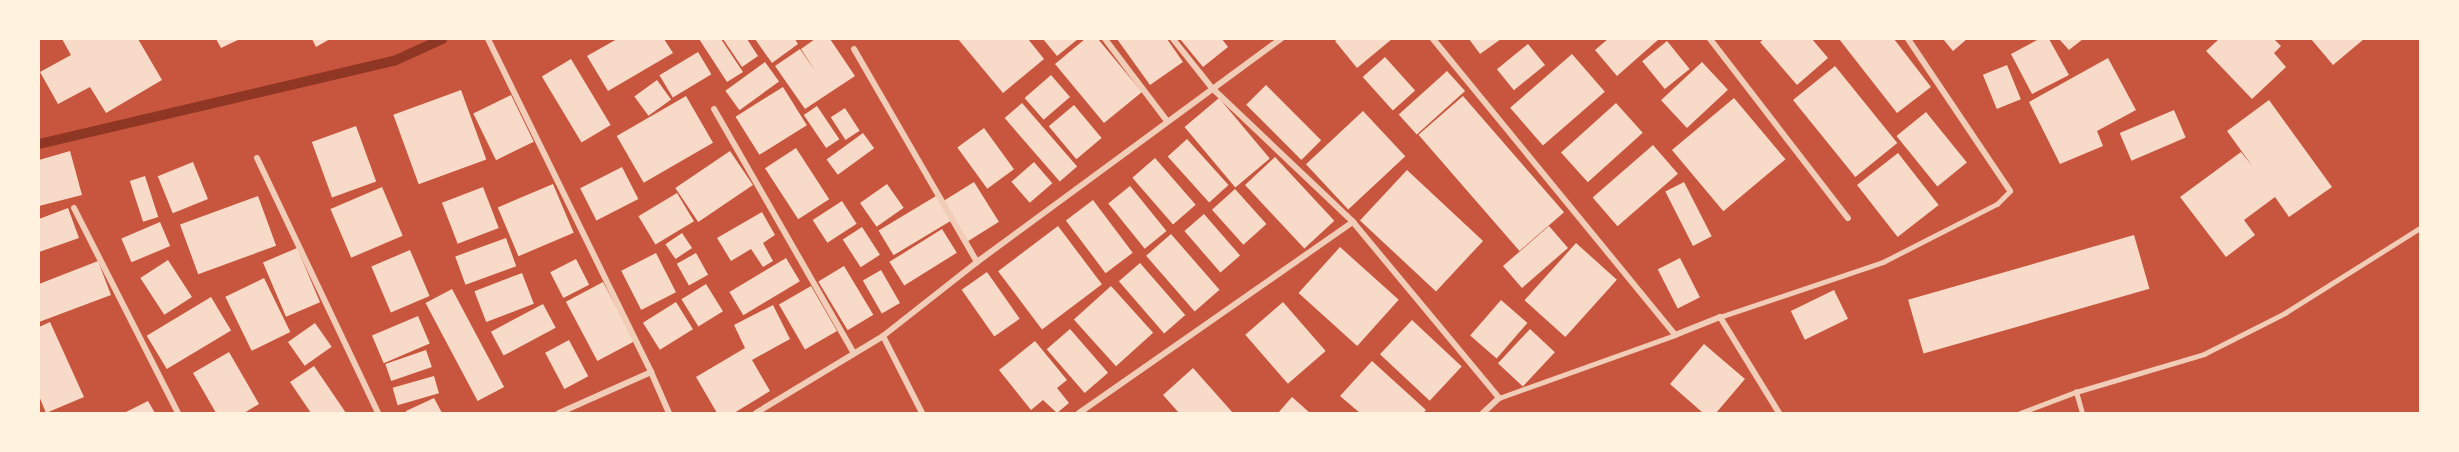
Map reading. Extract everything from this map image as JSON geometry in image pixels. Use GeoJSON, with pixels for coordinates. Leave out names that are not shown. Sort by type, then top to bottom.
{"type":"FeatureCollection","features":[{"type":"Feature","properties":{"kind":"street"},"geometry":{"type":"LineString","coordinates":[[488,39],[669,413]]}},
{"type":"Feature","properties":{"kind":"street"},"geometry":{"type":"LineString","coordinates":[[1105,39],[1167,121]]}},
{"type":"Feature","properties":{"kind":"street"},"geometry":{"type":"LineString","coordinates":[[1173,39],[1212,88],[1353,222],[1499,398],[1483,413]]}},
{"type":"Feature","properties":{"kind":"street"},"geometry":{"type":"LineString","coordinates":[[756,413],[853,352],[883,336],[977,262],[1281,39]]}},
{"type":"Feature","properties":{"kind":"street"},"geometry":{"type":"LineString","coordinates":[[1432,39],[1675,335],[1720,317],[1779,413]]}},
{"type":"Feature","properties":{"kind":"street"},"geometry":{"type":"LineString","coordinates":[[1710,39],[1848,218]]}},
{"type":"Feature","properties":{"kind":"street"},"geometry":{"type":"LineString","coordinates":[[1908,39],[2010,186],[2010,191]]}},
{"type":"Feature","properties":{"kind":"street"},"geometry":{"type":"LineString","coordinates":[[854,49],[977,262]]}},
{"type":"Feature","properties":{"kind":"street"},"geometry":{"type":"LineString","coordinates":[[714,109],[853,352]]}},
{"type":"Feature","properties":{"kind":"street"},"geometry":{"type":"LineString","coordinates":[[257,158],[378,413]]}},
{"type":"Feature","properties":{"kind":"street"},"geometry":{"type":"LineString","coordinates":[[74,208],[178,413]]}},
{"type":"Feature","properties":{"kind":"street"},"geometry":{"type":"LineString","coordinates":[[1079,413],[1353,222]]}},
{"type":"Feature","properties":{"kind":"street"},"geometry":{"type":"LineString","coordinates":[[883,336],[922,413]]}},
{"type":"Feature","properties":{"kind":"street"},"geometry":{"type":"LineString","coordinates":[[559,413],[651,372]]}},
{"type":"Feature","properties":{"kind":"lane"},"geometry":{"type":"LineString","coordinates":[[1720,317],[1883,262],[1997,204],[2010,191]]}},
{"type":"Feature","properties":{"kind":"lane"},"geometry":{"type":"LineString","coordinates":[[2020,413],[2076,392],[2204,354],[2285,313],[2420,228]]}},
{"type":"Feature","properties":{"kind":"lane"},"geometry":{"type":"LineString","coordinates":[[1499,398],[1675,335]]}},
{"type":"Feature","properties":{"kind":"lane"},"geometry":{"type":"LineString","coordinates":[[2076,392],[2082,413]]}},
{"type":"Feature","properties":{"kind":"building"},"geometry":{"type":"Polygon","coordinates":[[[62,39],[138,39],[162,80],[106,113],[90,87],[58,104],[40,72],[71,55],[62,39]]]}},
{"type":"Feature","properties":{"kind":"building"},"geometry":{"type":"Polygon","coordinates":[[[216,39],[240,39],[221,48],[216,39]]]}},
{"type":"Feature","properties":{"kind":"building"},"geometry":{"type":"Polygon","coordinates":[[[312,39],[330,39],[316,47],[312,39]]]}},
{"type":"Feature","properties":{"kind":"building"},"geometry":{"type":"Polygon","coordinates":[[[617,39],[664,39],[673,53],[608,91],[587,56],[617,39]]]}},
{"type":"Feature","properties":{"kind":"building"},"geometry":{"type":"Polygon","coordinates":[[[699,39],[721,39],[743,72],[727,82],[699,39]]]}},
{"type":"Feature","properties":{"kind":"building"},"geometry":{"type":"Polygon","coordinates":[[[723,39],[747,39],[758,56],[742,67],[723,39]]]}},
{"type":"Feature","properties":{"kind":"building"},"geometry":{"type":"Polygon","coordinates":[[[755,39],[795,39],[798,44],[772,63],[755,39]]]}},
{"type":"Feature","properties":{"kind":"building"},"geometry":{"type":"Polygon","coordinates":[[[815,39],[830,39],[855,76],[805,109],[775,66],[800,49],[816,72],[801,49],[815,39]]]}},
{"type":"Feature","properties":{"kind":"building"},"geometry":{"type":"Polygon","coordinates":[[[958,39],[1028,39],[1044,59],[1003,93],[958,39]]]}},
{"type":"Feature","properties":{"kind":"building"},"geometry":{"type":"Polygon","coordinates":[[[1043,39],[1078,39],[1057,56],[1043,39]]]}},
{"type":"Feature","properties":{"kind":"building"},"geometry":{"type":"Polygon","coordinates":[[[1085,39],[1098,39],[1142,92],[1104,123],[1055,64],[1085,39]]]}},
{"type":"Feature","properties":{"kind":"building"},"geometry":{"type":"Polygon","coordinates":[[[1117,39],[1167,39],[1183,62],[1150,85],[1117,39]]]}},
{"type":"Feature","properties":{"kind":"building"},"geometry":{"type":"Polygon","coordinates":[[[1180,39],[1222,39],[1228,47],[1203,67],[1180,39]]]}},
{"type":"Feature","properties":{"kind":"building"},"geometry":{"type":"Polygon","coordinates":[[[1338,39],[1392,39],[1357,68],[1335,41],[1338,39]]]}},
{"type":"Feature","properties":{"kind":"building"},"geometry":{"type":"Polygon","coordinates":[[[1469,39],[1501,39],[1480,54],[1469,39]]]}},
{"type":"Feature","properties":{"kind":"building"},"geometry":{"type":"Polygon","coordinates":[[[1608,39],[1659,39],[1617,76],[1595,50],[1608,39]]]}},
{"type":"Feature","properties":{"kind":"building"},"geometry":{"type":"Polygon","coordinates":[[[1764,39],[1812,39],[1828,58],[1797,85],[1760,42],[1764,39]]]}},
{"type":"Feature","properties":{"kind":"building"},"geometry":{"type":"Polygon","coordinates":[[[1839,39],[1894,39],[1931,87],[1897,113],[1839,39]]]}},
{"type":"Feature","properties":{"kind":"building"},"geometry":{"type":"Polygon","coordinates":[[[1943,39],[1967,39],[1953,51],[1943,39]]]}},
{"type":"Feature","properties":{"kind":"building"},"geometry":{"type":"Polygon","coordinates":[[[2039,39],[2049,39],[2069,75],[2032,94],[2011,54],[2039,39]]]}},
{"type":"Feature","properties":{"kind":"building"},"geometry":{"type":"Polygon","coordinates":[[[2059,39],[2083,39],[2069,50],[2059,39]]]}},
{"type":"Feature","properties":{"kind":"building"},"geometry":{"type":"Polygon","coordinates":[[[2219,39],[2274,39],[2281,46],[2274,53],[2286,67],[2252,99],[2206,51],[2219,39]]]}},
{"type":"Feature","properties":{"kind":"building"},"geometry":{"type":"Polygon","coordinates":[[[2311,39],[2364,39],[2333,65],[2311,39]]]}},
{"type":"Feature","properties":{"kind":"building"},"geometry":{"type":"Polygon","coordinates":[[[1667,41],[1690,69],[1665,89],[1642,61],[1667,41]]]}},
{"type":"Feature","properties":{"kind":"building"},"geometry":{"type":"Polygon","coordinates":[[[1528,44],[1545,65],[1514,90],[1497,69],[1528,44]]]}},
{"type":"Feature","properties":{"kind":"building"},"geometry":{"type":"Polygon","coordinates":[[[698,52],[711,74],[673,97],[659,75],[698,52]]]}},
{"type":"Feature","properties":{"kind":"building"},"geometry":{"type":"Polygon","coordinates":[[[1572,54],[1605,92],[1543,146],[1510,108],[1572,54]]]}},
{"type":"Feature","properties":{"kind":"building"},"geometry":{"type":"Polygon","coordinates":[[[1385,57],[1415,90],[1393,111],[1363,77],[1385,57]]]}},
{"type":"Feature","properties":{"kind":"building"},"geometry":{"type":"Polygon","coordinates":[[[2108,58],[2136,110],[2097,131],[2103,146],[2060,164],[2029,102],[2108,58]]]}},
{"type":"Feature","properties":{"kind":"building"},"geometry":{"type":"Polygon","coordinates":[[[571,59],[611,125],[582,143],[542,77],[571,59]]]}},
{"type":"Feature","properties":{"kind":"building"},"geometry":{"type":"Polygon","coordinates":[[[765,62],[779,81],[739,110],[725,91],[765,62]]]}},
{"type":"Feature","properties":{"kind":"building"},"geometry":{"type":"Polygon","coordinates":[[[1702,62],[1728,90],[1687,128],[1661,100],[1702,62]]]}},
{"type":"Feature","properties":{"kind":"building"},"geometry":{"type":"Polygon","coordinates":[[[2007,65],[2021,99],[1997,109],[1983,75],[2007,65]]]}},
{"type":"Feature","properties":{"kind":"building"},"geometry":{"type":"Polygon","coordinates":[[[1835,66],[1897,143],[1855,177],[1793,100],[1835,66]]]}},
{"type":"Feature","properties":{"kind":"building"},"geometry":{"type":"Polygon","coordinates":[[[1447,71],[1465,91],[1417,135],[1399,114],[1447,71]]]}},
{"type":"Feature","properties":{"kind":"building"},"geometry":{"type":"Polygon","coordinates":[[[1051,75],[1070,97],[1044,120],[1025,98],[1051,75]]]}},
{"type":"Feature","properties":{"kind":"building"},"geometry":{"type":"Polygon","coordinates":[[[657,80],[671,99],[648,116],[634,96],[657,80]]]}},
{"type":"Feature","properties":{"kind":"building"},"geometry":{"type":"Polygon","coordinates":[[[1266,85],[1321,140],[1301,160],[1246,105],[1266,85]]]}},
{"type":"Feature","properties":{"kind":"building"},"geometry":{"type":"Polygon","coordinates":[[[783,87],[807,125],[759,155],[736,117],[783,87]]]}},
{"type":"Feature","properties":{"kind":"building"},"geometry":{"type":"Polygon","coordinates":[[[461,90],[486,160],[419,184],[393,115],[461,90]]]}},
{"type":"Feature","properties":{"kind":"building"},"geometry":{"type":"Polygon","coordinates":[[[511,95],[534,142],[496,160],[473,113],[511,95]]]}},
{"type":"Feature","properties":{"kind":"building"},"geometry":{"type":"Polygon","coordinates":[[[686,96],[713,143],[644,183],[617,136],[686,96]]]}},
{"type":"Feature","properties":{"kind":"building"},"geometry":{"type":"Polygon","coordinates":[[[1463,96],[1564,212],[1520,251],[1418,135],[1463,96]]]}},
{"type":"Feature","properties":{"kind":"building"},"geometry":{"type":"Polygon","coordinates":[[[1219,98],[1270,159],[1235,187],[1185,127],[1219,98]]]}},
{"type":"Feature","properties":{"kind":"building"},"geometry":{"type":"Polygon","coordinates":[[[1734,98],[1785,159],[1723,211],[1672,150],[1734,98]]]}},
{"type":"Feature","properties":{"kind":"building"},"geometry":{"type":"Polygon","coordinates":[[[2269,100],[2332,187],[2289,217],[2275,197],[2244,220],[2255,235],[2226,257],[2180,197],[2241,152],[2253,167],[2227,131],[2269,100]]]}},
{"type":"Feature","properties":{"kind":"building"},"geometry":{"type":"Polygon","coordinates":[[[1022,103],[1077,166],[1060,181],[1005,118],[1022,103]]]}},
{"type":"Feature","properties":{"kind":"building"},"geometry":{"type":"Polygon","coordinates":[[[1616,103],[1643,133],[1588,182],[1561,153],[1616,103]]]}},
{"type":"Feature","properties":{"kind":"building"},"geometry":{"type":"Polygon","coordinates":[[[1074,105],[1102,138],[1076,159],[1049,126],[1074,105]]]}},
{"type":"Feature","properties":{"kind":"building"},"geometry":{"type":"Polygon","coordinates":[[[817,106],[839,139],[826,148],[804,115],[817,106]]]}},
{"type":"Feature","properties":{"kind":"building"},"geometry":{"type":"Polygon","coordinates":[[[845,108],[860,131],[845,140],[831,117],[845,108]]]}},
{"type":"Feature","properties":{"kind":"building"},"geometry":{"type":"Polygon","coordinates":[[[2174,110],[2186,138],[2131,161],[2120,133],[2174,110]]]}},
{"type":"Feature","properties":{"kind":"building"},"geometry":{"type":"Polygon","coordinates":[[[1363,111],[1405,156],[1348,210],[1306,164],[1363,111]]]}},
{"type":"Feature","properties":{"kind":"building"},"geometry":{"type":"Polygon","coordinates":[[[1926,112],[1967,163],[1937,186],[1896,136],[1926,112]]]}},
{"type":"Feature","properties":{"kind":"building"},"geometry":{"type":"Polygon","coordinates":[[[356,126],[376,181],[332,198],[312,142],[356,126]]]}},
{"type":"Feature","properties":{"kind":"building"},"geometry":{"type":"Polygon","coordinates":[[[984,128],[1014,169],[987,189],[957,147],[984,128]]]}},
{"type":"Feature","properties":{"kind":"building"},"geometry":{"type":"Polygon","coordinates":[[[863,133],[874,148],[838,175],[827,159],[863,133]]]}},
{"type":"Feature","properties":{"kind":"building"},"geometry":{"type":"Polygon","coordinates":[[[1187,139],[1228,185],[1209,202],[1168,156],[1187,139]]]}},
{"type":"Feature","properties":{"kind":"building"},"geometry":{"type":"Polygon","coordinates":[[[1653,145],[1678,174],[1618,226],[1593,197],[1653,145]]]}},
{"type":"Feature","properties":{"kind":"building"},"geometry":{"type":"Polygon","coordinates":[[[796,148],[829,199],[798,219],[765,168],[796,148]]]}},
{"type":"Feature","properties":{"kind":"building"},"geometry":{"type":"Polygon","coordinates":[[[70,151],[82,195],[39,206],[39,160],[70,151]]]}},
{"type":"Feature","properties":{"kind":"building"},"geometry":{"type":"Polygon","coordinates":[[[730,151],[753,185],[698,222],[675,188],[730,151]]]}},
{"type":"Feature","properties":{"kind":"building"},"geometry":{"type":"Polygon","coordinates":[[[1898,153],[1939,205],[1898,237],[1857,185],[1898,153]]]}},
{"type":"Feature","properties":{"kind":"building"},"geometry":{"type":"Polygon","coordinates":[[[1275,157],[1334,221],[1304,249],[1245,185],[1275,157]]]}},
{"type":"Feature","properties":{"kind":"building"},"geometry":{"type":"Polygon","coordinates":[[[1155,158],[1196,205],[1173,224],[1132,178],[1155,158]]]}},
{"type":"Feature","properties":{"kind":"building"},"geometry":{"type":"Polygon","coordinates":[[[193,162],[208,199],[173,213],[158,176],[193,162]]]}},
{"type":"Feature","properties":{"kind":"building"},"geometry":{"type":"Polygon","coordinates":[[[1034,162],[1052,183],[1030,203],[1011,182],[1034,162]]]}},
{"type":"Feature","properties":{"kind":"building"},"geometry":{"type":"Polygon","coordinates":[[[622,167],[638,199],[596,220],[580,188],[622,167]]]}},
{"type":"Feature","properties":{"kind":"building"},"geometry":{"type":"Polygon","coordinates":[[[1407,170],[1483,241],[1436,291],[1360,220],[1407,170]]]}},
{"type":"Feature","properties":{"kind":"building"},"geometry":{"type":"Polygon","coordinates":[[[145,176],[158,217],[143,222],[130,181],[145,176]]]}},
{"type":"Feature","properties":{"kind":"building"},"geometry":{"type":"Polygon","coordinates":[[[974,182],[999,222],[968,241],[943,202],[974,182]]]}},
{"type":"Feature","properties":{"kind":"building"},"geometry":{"type":"Polygon","coordinates":[[[1684,182],[1712,236],[1693,246],[1665,192],[1684,182]]]}},
{"type":"Feature","properties":{"kind":"building"},"geometry":{"type":"Polygon","coordinates":[[[553,184],[574,233],[518,256],[498,207],[553,184]]]}},
{"type":"Feature","properties":{"kind":"building"},"geometry":{"type":"Polygon","coordinates":[[[887,184],[904,208],[877,227],[860,203],[887,184]]]}},
{"type":"Feature","properties":{"kind":"building"},"geometry":{"type":"Polygon","coordinates":[[[1130,186],[1167,231],[1145,249],[1108,204],[1130,186]]]}},
{"type":"Feature","properties":{"kind":"building"},"geometry":{"type":"Polygon","coordinates":[[[382,187],[403,236],[351,258],[330,209],[382,187]]]}},
{"type":"Feature","properties":{"kind":"building"},"geometry":{"type":"Polygon","coordinates":[[[483,187],[499,228],[458,244],[442,203],[483,187]]]}},
{"type":"Feature","properties":{"kind":"building"},"geometry":{"type":"Polygon","coordinates":[[[1235,189],[1266,224],[1243,245],[1212,210],[1235,189]]]}},
{"type":"Feature","properties":{"kind":"building"},"geometry":{"type":"Polygon","coordinates":[[[677,193],[694,221],[655,244],[638,216],[677,193]]]}},
{"type":"Feature","properties":{"kind":"building"},"geometry":{"type":"Polygon","coordinates":[[[258,196],[276,246],[198,274],[180,224],[258,196]]]}},
{"type":"Feature","properties":{"kind":"building"},"geometry":{"type":"Polygon","coordinates":[[[936,196],[951,221],[894,255],[879,231],[936,196]]]}},
{"type":"Feature","properties":{"kind":"building"},"geometry":{"type":"Polygon","coordinates":[[[1093,200],[1133,253],[1106,273],[1066,220],[1093,200]]]}},
{"type":"Feature","properties":{"kind":"building"},"geometry":{"type":"Polygon","coordinates":[[[842,201],[857,224],[827,243],[813,220],[842,201]]]}},
{"type":"Feature","properties":{"kind":"building"},"geometry":{"type":"Polygon","coordinates":[[[68,208],[79,238],[39,252],[39,219],[68,208]]]}},
{"type":"Feature","properties":{"kind":"building"},"geometry":{"type":"Polygon","coordinates":[[[762,212],[775,235],[763,243],[773,261],[763,267],[751,249],[731,261],[717,238],[762,212]]]}},
{"type":"Feature","properties":{"kind":"building"},"geometry":{"type":"Polygon","coordinates":[[[1204,214],[1240,256],[1220,273],[1184,231],[1204,214]]]}},
{"type":"Feature","properties":{"kind":"building"},"geometry":{"type":"Polygon","coordinates":[[[160,222],[170,246],[131,262],[121,238],[160,222]]]}},
{"type":"Feature","properties":{"kind":"building"},"geometry":{"type":"Polygon","coordinates":[[[1058,226],[1102,284],[1042,329],[998,271],[1058,226]]]}},
{"type":"Feature","properties":{"kind":"building"},"geometry":{"type":"Polygon","coordinates":[[[1549,226],[1568,248],[1522,288],[1503,266],[1549,226]]]}},
{"type":"Feature","properties":{"kind":"building"},"geometry":{"type":"Polygon","coordinates":[[[862,227],[880,255],[861,267],[843,240],[862,227]]]}},
{"type":"Feature","properties":{"kind":"building"},"geometry":{"type":"Polygon","coordinates":[[[942,229],[957,253],[904,286],[889,262],[942,229]]]}},
{"type":"Feature","properties":{"kind":"building"},"geometry":{"type":"Polygon","coordinates":[[[682,233],[692,248],[675,259],[665,244],[682,233]]]}},
{"type":"Feature","properties":{"kind":"building"},"geometry":{"type":"Polygon","coordinates":[[[1171,234],[1220,290],[1195,311],[1146,256],[1171,234]]]}},
{"type":"Feature","properties":{"kind":"building"},"geometry":{"type":"Polygon","coordinates":[[[2134,235],[2149,289],[1924,354],[1908,300],[2134,235]]]}},
{"type":"Feature","properties":{"kind":"building"},"geometry":{"type":"Polygon","coordinates":[[[506,238],[516,266],[466,285],[455,256],[506,238]]]}},
{"type":"Feature","properties":{"kind":"building"},"geometry":{"type":"Polygon","coordinates":[[[1576,243],[1617,280],[1565,337],[1524,300],[1576,243]]]}},
{"type":"Feature","properties":{"kind":"building"},"geometry":{"type":"Polygon","coordinates":[[[1340,247],[1399,300],[1357,346],[1299,293],[1340,247]]]}},
{"type":"Feature","properties":{"kind":"building"},"geometry":{"type":"Polygon","coordinates":[[[297,248],[320,302],[286,317],[263,262],[297,248]]]}},
{"type":"Feature","properties":{"kind":"building"},"geometry":{"type":"Polygon","coordinates":[[[410,250],[430,296],[391,312],[371,266],[410,250]]]}},
{"type":"Feature","properties":{"kind":"building"},"geometry":{"type":"Polygon","coordinates":[[[656,253],[676,292],[641,310],[621,271],[656,253]]]}},
{"type":"Feature","properties":{"kind":"building"},"geometry":{"type":"Polygon","coordinates":[[[696,253],[708,275],[689,286],[677,264],[696,253]]]}},
{"type":"Feature","properties":{"kind":"building"},"geometry":{"type":"Polygon","coordinates":[[[786,258],[800,281],[743,315],[729,292],[786,258]]]}},
{"type":"Feature","properties":{"kind":"building"},"geometry":{"type":"Polygon","coordinates":[[[1680,258],[1700,297],[1678,309],[1658,269],[1680,258]]]}},
{"type":"Feature","properties":{"kind":"building"},"geometry":{"type":"Polygon","coordinates":[[[576,259],[589,285],[563,298],[550,272],[576,259]]]}},
{"type":"Feature","properties":{"kind":"building"},"geometry":{"type":"Polygon","coordinates":[[[168,260],[192,297],[164,315],[140,278],[168,260]]]}},
{"type":"Feature","properties":{"kind":"building"},"geometry":{"type":"Polygon","coordinates":[[[98,261],[111,295],[39,322],[39,284],[98,261]]]}},
{"type":"Feature","properties":{"kind":"building"},"geometry":{"type":"Polygon","coordinates":[[[1140,263],[1185,315],[1164,333],[1119,281],[1140,263]]]}},
{"type":"Feature","properties":{"kind":"building"},"geometry":{"type":"Polygon","coordinates":[[[844,266],[873,315],[848,330],[818,281],[844,266]]]}},
{"type":"Feature","properties":{"kind":"building"},"geometry":{"type":"Polygon","coordinates":[[[881,270],[900,303],[882,313],[863,280],[881,270]]]}},
{"type":"Feature","properties":{"kind":"building"},"geometry":{"type":"Polygon","coordinates":[[[987,272],[1020,319],[994,336],[962,290],[987,272]]]}},
{"type":"Feature","properties":{"kind":"building"},"geometry":{"type":"Polygon","coordinates":[[[522,273],[534,304],[486,322],[474,291],[522,273]]]}},
{"type":"Feature","properties":{"kind":"building"},"geometry":{"type":"Polygon","coordinates":[[[264,278],[290,332],[252,351],[225,297],[264,278]]]}},
{"type":"Feature","properties":{"kind":"building"},"geometry":{"type":"Polygon","coordinates":[[[603,282],[634,341],[597,361],[566,302],[603,282]]]}},
{"type":"Feature","properties":{"kind":"building"},"geometry":{"type":"Polygon","coordinates":[[[706,284],[723,311],[698,327],[681,299],[706,284]]]}},
{"type":"Feature","properties":{"kind":"building"},"geometry":{"type":"Polygon","coordinates":[[[811,286],[837,331],[805,350],[779,304],[811,286]]]}},
{"type":"Feature","properties":{"kind":"building"},"geometry":{"type":"Polygon","coordinates":[[[1111,286],[1153,333],[1116,366],[1074,319],[1111,286]]]}},
{"type":"Feature","properties":{"kind":"building"},"geometry":{"type":"Polygon","coordinates":[[[452,289],[504,387],[478,401],[426,303],[452,289]]]}},
{"type":"Feature","properties":{"kind":"building"},"geometry":{"type":"Polygon","coordinates":[[[1834,290],[1848,319],[1805,340],[1791,311],[1834,290]]]}},
{"type":"Feature","properties":{"kind":"building"},"geometry":{"type":"Polygon","coordinates":[[[211,297],[231,330],[167,369],[147,336],[211,297]]]}},
{"type":"Feature","properties":{"kind":"building"},"geometry":{"type":"Polygon","coordinates":[[[1501,300],[1527,323],[1497,358],[1470,335],[1501,300]]]}},
{"type":"Feature","properties":{"kind":"building"},"geometry":{"type":"Polygon","coordinates":[[[676,302],[693,329],[660,350],[643,323],[676,302]]]}},
{"type":"Feature","properties":{"kind":"building"},"geometry":{"type":"Polygon","coordinates":[[[1283,302],[1326,351],[1288,384],[1245,335],[1283,302]]]}},
{"type":"Feature","properties":{"kind":"building"},"geometry":{"type":"Polygon","coordinates":[[[543,304],[556,328],[504,356],[491,332],[543,304]]]}},
{"type":"Feature","properties":{"kind":"building"},"geometry":{"type":"Polygon","coordinates":[[[773,305],[790,339],[752,360],[770,391],[734,413],[717,413],[696,377],[745,348],[734,325],[773,305]]]}},
{"type":"Feature","properties":{"kind":"building"},"geometry":{"type":"Polygon","coordinates":[[[418,316],[430,344],[384,363],[372,336],[418,316]]]}},
{"type":"Feature","properties":{"kind":"building"},"geometry":{"type":"Polygon","coordinates":[[[1412,320],[1462,366],[1430,401],[1380,354],[1412,320]]]}},
{"type":"Feature","properties":{"kind":"building"},"geometry":{"type":"Polygon","coordinates":[[[50,322],[84,397],[46,413],[39,396],[39,327],[50,322]]]}},
{"type":"Feature","properties":{"kind":"building"},"geometry":{"type":"Polygon","coordinates":[[[315,323],[332,347],[305,366],[288,342],[315,323]]]}},
{"type":"Feature","properties":{"kind":"building"},"geometry":{"type":"Polygon","coordinates":[[[1070,329],[1108,373],[1085,393],[1047,349],[1070,329]]]}},
{"type":"Feature","properties":{"kind":"building"},"geometry":{"type":"Polygon","coordinates":[[[1530,329],[1555,352],[1523,387],[1498,363],[1530,329]]]}},
{"type":"Feature","properties":{"kind":"building"},"geometry":{"type":"Polygon","coordinates":[[[569,340],[588,376],[564,389],[545,353],[569,340]]]}},
{"type":"Feature","properties":{"kind":"building"},"geometry":{"type":"Polygon","coordinates":[[[1035,341],[1067,380],[1057,388],[1069,403],[1057,413],[1043,400],[1031,410],[999,370],[1035,341]]]}},
{"type":"Feature","properties":{"kind":"building"},"geometry":{"type":"Polygon","coordinates":[[[1704,344],[1745,379],[1716,413],[1703,413],[1670,384],[1704,344]]]}},
{"type":"Feature","properties":{"kind":"building"},"geometry":{"type":"Polygon","coordinates":[[[426,350],[432,367],[391,381],[385,364],[426,350]]]}},
{"type":"Feature","properties":{"kind":"building"},"geometry":{"type":"Polygon","coordinates":[[[229,352],[259,404],[244,413],[216,413],[193,373],[229,352]]]}},
{"type":"Feature","properties":{"kind":"building"},"geometry":{"type":"Polygon","coordinates":[[[1372,361],[1426,410],[1423,413],[1360,413],[1340,396],[1372,361]]]}},
{"type":"Feature","properties":{"kind":"building"},"geometry":{"type":"Polygon","coordinates":[[[314,366],[346,413],[311,413],[290,382],[314,366]]]}},
{"type":"Feature","properties":{"kind":"building"},"geometry":{"type":"Polygon","coordinates":[[[1193,368],[1233,413],[1179,413],[1163,395],[1193,368]]]}},
{"type":"Feature","properties":{"kind":"building"},"geometry":{"type":"Polygon","coordinates":[[[434,376],[439,393],[398,405],[393,388],[434,376]]]}},
{"type":"Feature","properties":{"kind":"building"},"geometry":{"type":"Polygon","coordinates":[[[1292,397],[1310,413],[1278,413],[1292,397]]]}},
{"type":"Feature","properties":{"kind":"building"},"geometry":{"type":"Polygon","coordinates":[[[434,398],[442,413],[407,413],[406,411],[434,398]]]}},
{"type":"Feature","properties":{"kind":"building"},"geometry":{"type":"Polygon","coordinates":[[[148,401],[155,413],[124,413],[148,401]]]}},
{"type":"Feature","properties":{"kind":"waterway"},"geometry":{"type":"LineString","coordinates":[[39,144],[394,61],[442,39]]}}]}
